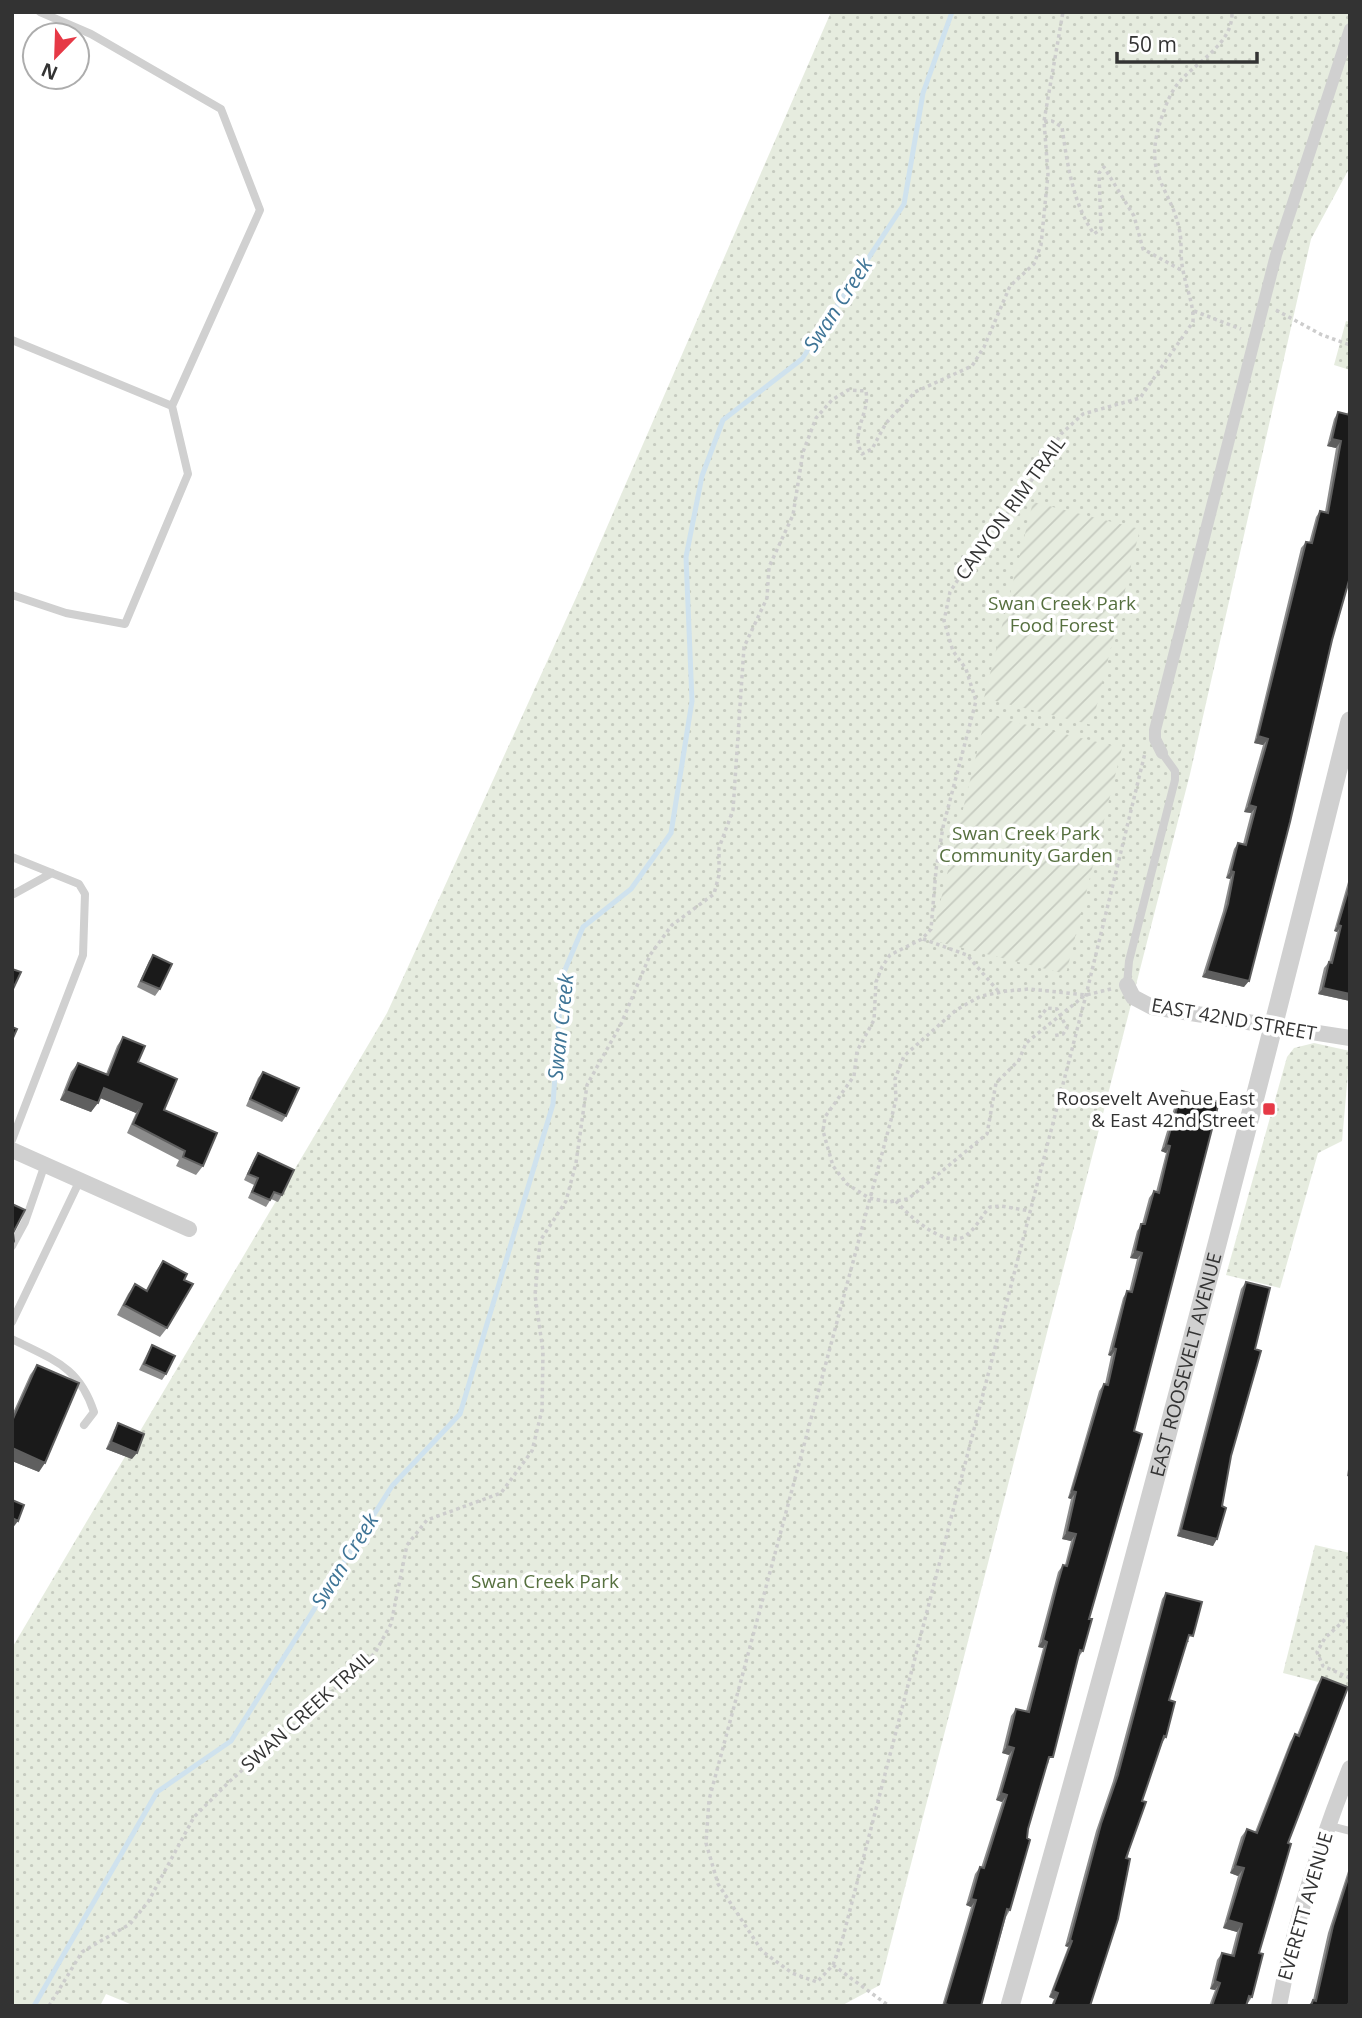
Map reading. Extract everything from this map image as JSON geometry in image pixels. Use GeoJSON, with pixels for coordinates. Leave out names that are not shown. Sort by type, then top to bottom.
{"type":"FeatureCollection","features":[{"type":"Feature","properties":{"kind":"street"},"geometry":{"type":"LineString","coordinates":[[1162,753],[1155,739],[1155,730],[1264,303],[1297,185],[1350,29]]}},
{"type":"Feature","properties":{"kind":"street","name":"EAST ROOSEVELT AVENUE"},"geometry":{"type":"LineString","coordinates":[[1010,2006],[1094,1713],[1274,1026],[1350,721]]}},
{"type":"Feature","properties":{"kind":"street","name":"EAST 42ND STREET"},"geometry":{"type":"LineString","coordinates":[[1127,985],[1133,997],[1152,1007],[1350,1038]]}},
{"type":"Feature","properties":{"kind":"street"},"geometry":{"type":"LineString","coordinates":[[12,1150],[189,1229]]}},
{"type":"Feature","properties":{"kind":"street","name":"EVERETT AVENUE"},"geometry":{"type":"LineString","coordinates":[[1279,2006],[1290,1946],[1317,1851],[1350,1768]]}},
{"type":"Feature","properties":{"kind":"lane"},"geometry":{"type":"LineString","coordinates":[[12,595],[66,613],[125,624],[188,474],[172,406],[260,210],[221,109],[91,34],[40,12]]}},
{"type":"Feature","properties":{"kind":"lane"},"geometry":{"type":"LineString","coordinates":[[12,340],[172,406]]}},
{"type":"Feature","properties":{"kind":"lane"},"geometry":{"type":"LineString","coordinates":[[1127,985],[1129,961],[1175,780],[1175,771],[1162,753]]}},
{"type":"Feature","properties":{"kind":"lane"},"geometry":{"type":"LineString","coordinates":[[12,857],[79,884],[85,894],[83,955],[12,1140]]}},
{"type":"Feature","properties":{"kind":"lane"},"geometry":{"type":"LineString","coordinates":[[12,895],[52,873]]}},
{"type":"Feature","properties":{"kind":"lane"},"geometry":{"type":"LineString","coordinates":[[12,1246],[25,1222],[45,1164]]}},
{"type":"Feature","properties":{"kind":"lane"},"geometry":{"type":"LineString","coordinates":[[12,1322],[80,1180]]}},
{"type":"Feature","properties":{"kind":"lane"},"geometry":{"type":"LineString","coordinates":[[12,1339],[70,1369],[78,1378],[86,1388],[94,1412],[84,1425]]}},
{"type":"Feature","properties":{"kind":"lane"},"geometry":{"type":"LineString","coordinates":[[1327,1825],[1350,1831]]}},
{"type":"Feature","properties":{"kind":"path","name":"SWAN CREEK TRAIL"},"geometry":{"type":"LineString","coordinates":[[48,2006],[82,1952],[130,1924],[148,1902],[194,1817],[230,1781],[375,1653],[391,1624],[407,1545],[427,1520],[501,1493],[532,1451],[542,1410],[543,1351],[535,1295],[540,1241],[566,1200],[576,1163],[587,1085],[621,1024],[650,955],[672,925],[714,894],[719,875],[719,848],[733,810],[744,647],[767,598],[769,567],[793,515],[803,452],[817,418],[832,400],[848,390],[866,391],[868,404],[858,430],[857,444],[862,454],[873,449],[886,423],[915,391],[972,366],[984,347],[1010,286],[1034,264],[1041,245],[1048,174],[1044,121],[1063,12]]}},
{"type":"Feature","properties":{"kind":"path"},"geometry":{"type":"LineString","coordinates":[[1232,12],[1233,24],[1219,46],[1175,88],[1158,129],[1154,170],[1180,232],[1183,271],[1194,311],[1256,335]]}},
{"type":"Feature","properties":{"kind":"path"},"geometry":{"type":"LineString","coordinates":[[1044,121],[1052,121],[1062,127],[1068,167],[1087,224],[1094,234],[1101,229],[1099,173],[1104,167],[1134,216],[1143,249],[1183,271]]}},
{"type":"Feature","properties":{"kind":"path"},"geometry":{"type":"LineString","coordinates":[[1264,303],[1322,335],[1350,345]]}},
{"type":"Feature","properties":{"kind":"path","name":"CANYON RIM TRAIL"},"geometry":{"type":"LineString","coordinates":[[922,939],[931,929],[943,827],[976,701],[966,669],[953,651],[943,621],[950,592],[977,551],[1021,498],[1061,435],[1083,414],[1140,398],[1193,322],[1194,311]]}},
{"type":"Feature","properties":{"kind":"path"},"geometry":{"type":"LineString","coordinates":[[1127,985],[1086,995],[1029,989],[981,996],[956,1010],[904,1056],[897,1067],[891,1120],[709,1800],[706,1843],[718,1884],[762,1951],[792,1973],[817,1982],[833,1965],[843,1937],[1086,995],[1144,754],[1155,730]]}},
{"type":"Feature","properties":{"kind":"path"},"geometry":{"type":"LineString","coordinates":[[999,992],[967,955],[922,939],[903,946],[890,955],[876,982],[874,1020],[857,1051],[854,1076],[825,1117],[825,1148],[833,1166],[847,1184],[869,1198],[896,1201],[908,1199],[981,1141],[987,1133],[996,1083],[1019,1060],[1026,1043],[1086,995]]}},
{"type":"Feature","properties":{"kind":"path"},"geometry":{"type":"LineString","coordinates":[[1040,1018],[1051,1006],[1061,1015],[1067,1028],[1063,1034],[1053,1036]]}},
{"type":"Feature","properties":{"kind":"path"},"geometry":{"type":"LineString","coordinates":[[896,1201],[917,1222],[947,1239],[961,1239],[971,1232],[990,1208],[1001,1206],[1030,1210]]}},
{"type":"Feature","properties":{"kind":"path"},"geometry":{"type":"LineString","coordinates":[[1350,1615],[1325,1637],[1317,1652],[1323,1666],[1350,1678]]}},
{"type":"Feature","properties":{"kind":"path"},"geometry":{"type":"LineString","coordinates":[[833,1965],[889,2006]]}},
{"type":"Feature","properties":{"kind":"green space","name":"Swan Creek Park"},"geometry":{"type":"Polygon","coordinates":[[[831,12],[1350,12],[1350,167],[1311,239],[1190,774],[880,1985],[841,2006],[135,2006],[106,1994],[100,2006],[12,2006],[12,1648],[387,1013],[580,589],[831,12]]]}},
{"type":"Feature","properties":{"kind":"green space"},"geometry":{"type":"Polygon","coordinates":[[[1346,321],[1350,322],[1350,370],[1334,365],[1346,321]]]}},
{"type":"Feature","properties":{"kind":"green space","name":"Swan Creek Park Food Forest"},"geometry":{"type":"Polygon","coordinates":[[[1033,502],[1140,529],[1092,725],[984,698],[1033,502]]]}},
{"type":"Feature","properties":{"kind":"green space","name":"Swan Creek Park Community Garden"},"geometry":{"type":"Polygon","coordinates":[[[986,715],[1122,748],[1066,974],[931,940],[986,715]]]}},
{"type":"Feature","properties":{"kind":"green space"},"geometry":{"type":"Polygon","coordinates":[[[1314,1043],[1350,1051],[1342,1141],[1318,1153],[1280,1288],[1226,1275],[1287,1057],[1294,1048],[1314,1043]]]}},
{"type":"Feature","properties":{"kind":"green space"},"geometry":{"type":"Polygon","coordinates":[[[1315,1545],[1350,1553],[1350,1690],[1283,1673],[1315,1545]]]}},
{"type":"Feature","properties":{"kind":"building"},"geometry":{"type":"Polygon","coordinates":[[[1338,412],[1350,415],[1350,577],[1332,640],[1290,822],[1249,981],[1207,971],[1228,904],[1234,872],[1231,871],[1238,843],[1246,845],[1256,807],[1249,805],[1268,739],[1258,736],[1306,542],[1312,543],[1320,511],[1328,513],[1341,441],[1332,439],[1338,412]]]}},
{"type":"Feature","properties":{"kind":"building"},"geometry":{"type":"Polygon","coordinates":[[[1350,884],[1350,994],[1323,988],[1329,962],[1332,963],[1341,926],[1338,925],[1350,884]]]}},
{"type":"Feature","properties":{"kind":"building"},"geometry":{"type":"Polygon","coordinates":[[[153,955],[172,964],[160,989],[141,981],[153,955]]]}},
{"type":"Feature","properties":{"kind":"building"},"geometry":{"type":"Polygon","coordinates":[[[12,969],[21,972],[12,991],[12,969]]]}},
{"type":"Feature","properties":{"kind":"building"},"geometry":{"type":"Polygon","coordinates":[[[12,1027],[17,1029],[12,1040],[12,1027]]]}},
{"type":"Feature","properties":{"kind":"building"},"geometry":{"type":"Polygon","coordinates":[[[123,1037],[145,1046],[138,1062],[177,1079],[164,1110],[217,1133],[203,1166],[183,1157],[185,1151],[133,1124],[142,1104],[104,1088],[98,1103],[66,1091],[78,1063],[108,1075],[123,1037]]]}},
{"type":"Feature","properties":{"kind":"building"},"geometry":{"type":"Polygon","coordinates":[[[263,1072],[299,1088],[286,1116],[250,1099],[263,1072]]]}},
{"type":"Feature","properties":{"kind":"building"},"geometry":{"type":"Polygon","coordinates":[[[1182,1091],[1219,1102],[1134,1431],[1142,1434],[1089,1619],[1092,1619],[1083,1651],[1080,1650],[1053,1757],[1049,1757],[1028,1829],[1027,1838],[1030,1840],[1010,1910],[1007,1909],[981,2006],[952,2006],[945,2004],[976,1900],[971,1899],[980,1867],[984,1868],[1007,1795],[1001,1793],[1014,1748],[1007,1746],[1016,1709],[1029,1712],[1047,1642],[1043,1640],[1057,1586],[1063,1565],[1067,1566],[1076,1534],[1067,1532],[1076,1492],[1072,1491],[1104,1384],[1108,1385],[1116,1349],[1113,1348],[1127,1291],[1132,1292],[1142,1253],[1135,1251],[1141,1224],[1145,1224],[1154,1191],[1159,1193],[1170,1146],[1166,1145],[1182,1091]]]}},
{"type":"Feature","properties":{"kind":"building"},"geometry":{"type":"Polygon","coordinates":[[[258,1153],[294,1170],[282,1195],[274,1192],[270,1200],[252,1192],[258,1178],[248,1174],[258,1153]]]}},
{"type":"Feature","properties":{"kind":"building"},"geometry":{"type":"Polygon","coordinates":[[[12,1204],[25,1210],[13,1233],[12,1245],[12,1204]]]}},
{"type":"Feature","properties":{"kind":"building"},"geometry":{"type":"Polygon","coordinates":[[[163,1261],[187,1274],[184,1280],[193,1284],[167,1328],[124,1305],[135,1284],[147,1291],[163,1261]]]}},
{"type":"Feature","properties":{"kind":"building"},"geometry":{"type":"Polygon","coordinates":[[[1246,1282],[1270,1288],[1255,1349],[1261,1351],[1231,1456],[1222,1506],[1226,1508],[1217,1539],[1181,1530],[1246,1282]]]}},
{"type":"Feature","properties":{"kind":"building"},"geometry":{"type":"Polygon","coordinates":[[[152,1345],[175,1356],[166,1374],[144,1364],[152,1345]]]}},
{"type":"Feature","properties":{"kind":"building"},"geometry":{"type":"Polygon","coordinates":[[[37,1365],[79,1383],[45,1463],[12,1448],[12,1421],[37,1365]]]}},
{"type":"Feature","properties":{"kind":"building"},"geometry":{"type":"Polygon","coordinates":[[[118,1423],[144,1434],[137,1453],[111,1442],[118,1423]]]}},
{"type":"Feature","properties":{"kind":"building"},"geometry":{"type":"Polygon","coordinates":[[[12,1500],[24,1505],[18,1521],[12,1518],[12,1500]]]}},
{"type":"Feature","properties":{"kind":"building"},"geometry":{"type":"Polygon","coordinates":[[[1166,1593],[1202,1602],[1193,1636],[1189,1635],[1169,1700],[1175,1702],[1166,1737],[1164,1736],[1142,1801],[1146,1802],[1126,1858],[1130,1859],[1118,1919],[1090,2006],[1053,2006],[1058,1993],[1053,1991],[1072,1941],[1070,1940],[1101,1824],[1118,1775],[1166,1593]]]}},
{"type":"Feature","properties":{"kind":"building"},"geometry":{"type":"Polygon","coordinates":[[[1322,1677],[1348,1687],[1288,1843],[1291,1844],[1259,1953],[1263,1954],[1252,1997],[1249,1996],[1246,2006],[1212,2006],[1220,1983],[1215,1981],[1222,1953],[1234,1956],[1242,1924],[1228,1920],[1244,1868],[1235,1866],[1247,1829],[1257,1833],[1295,1734],[1299,1736],[1322,1677]]]}},
{"type":"Feature","properties":{"kind":"building"},"geometry":{"type":"Polygon","coordinates":[[[1350,1872],[1348,2006],[1311,2006],[1313,2000],[1316,2001],[1333,1926],[1350,1872]]]}},
{"type":"Feature","properties":{"kind":"waterway","name":"Swan Creek"},"geometry":{"type":"LineString","coordinates":[[34,2006],[157,1792],[231,1741],[392,1486],[460,1414],[553,1104],[562,977],[583,927],[631,889],[671,833],[692,701],[686,557],[702,476],[723,420],[802,359],[904,204],[923,93],[952,12]]}},
{"type":"Feature","properties":{"kind":"place","name":"Roosevelt Avenue East & East 42nd Street"},"geometry":{"type":"Point","coordinates":[1269,1109]}}]}
